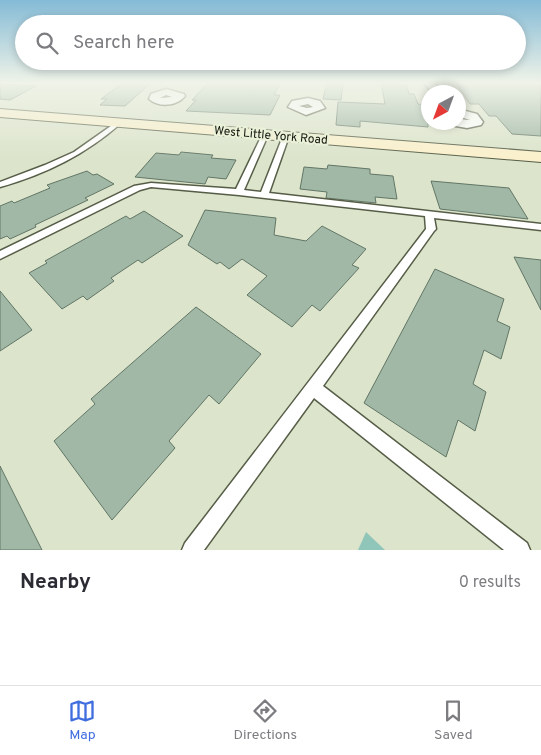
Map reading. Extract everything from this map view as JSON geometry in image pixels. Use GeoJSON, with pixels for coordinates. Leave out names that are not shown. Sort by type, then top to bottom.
{"type":"FeatureCollection","features":[{"type":"Feature","properties":{"kind":"main road","name":"West Little York Road"},"geometry":{"type":"LineString","coordinates":[[0,113],[541,157]]}},
{"type":"Feature","properties":{"kind":"street"},"geometry":{"type":"LineString","coordinates":[[466,114],[473,116],[477,122],[466,124]]}},
{"type":"Feature","properties":{"kind":"lane"},"geometry":{"type":"LineString","coordinates":[[0,185],[74,156],[89,147],[118,123]]}},
{"type":"Feature","properties":{"kind":"lane"},"geometry":{"type":"LineString","coordinates":[[240,192],[265,135]]}},
{"type":"Feature","properties":{"kind":"lane"},"geometry":{"type":"LineString","coordinates":[[264,195],[286,136]]}},
{"type":"Feature","properties":{"kind":"lane"},"geometry":{"type":"LineString","coordinates":[[0,255],[137,188],[151,184],[240,192],[541,227]]}},
{"type":"Feature","properties":{"kind":"lane"},"geometry":{"type":"LineString","coordinates":[[192,550],[431,229],[429,214]]}},
{"type":"Feature","properties":{"kind":"lane"},"geometry":{"type":"LineString","coordinates":[[313,388],[520,550]]}},
{"type":"Feature","properties":{"kind":"water"},"geometry":{"type":"Polygon","coordinates":[[[366,532],[385,550],[358,550],[366,532]]]}},
{"type":"Feature","properties":{"kind":"building"},"geometry":{"type":"Polygon","coordinates":[[[189,108],[274,108],[270,115],[186,111],[189,108]]]}},
{"type":"Feature","properties":{"kind":"building"},"geometry":{"type":"Polygon","coordinates":[[[338,108],[421,108],[421,126],[360,121],[360,127],[336,125],[338,108]]]}},
{"type":"Feature","properties":{"kind":"building"},"geometry":{"type":"Polygon","coordinates":[[[482,108],[541,108],[541,136],[512,134],[496,116],[489,116],[482,108]]]}},
{"type":"Feature","properties":{"kind":"building"},"geometry":{"type":"Polygon","coordinates":[[[181,152],[213,155],[211,158],[236,160],[226,179],[208,177],[205,184],[135,177],[156,153],[179,155],[181,152]]]}},
{"type":"Feature","properties":{"kind":"building"},"geometry":{"type":"Polygon","coordinates":[[[328,165],[370,169],[370,174],[393,176],[397,199],[375,197],[376,203],[326,198],[327,192],[300,189],[304,167],[327,169],[328,165]]]}},
{"type":"Feature","properties":{"kind":"building"},"geometry":{"type":"Polygon","coordinates":[[[87,171],[93,175],[97,174],[114,184],[85,198],[88,200],[35,225],[36,227],[10,239],[7,236],[0,239],[0,206],[12,201],[14,203],[50,188],[47,185],[87,171]]]}},
{"type":"Feature","properties":{"kind":"building"},"geometry":{"type":"Polygon","coordinates":[[[431,181],[509,188],[528,219],[440,209],[431,181]]]}},
{"type":"Feature","properties":{"kind":"building"},"geometry":{"type":"Polygon","coordinates":[[[205,210],[276,218],[274,235],[306,241],[322,226],[366,249],[352,265],[359,268],[320,311],[312,305],[292,327],[247,295],[267,276],[242,259],[229,269],[220,262],[217,264],[188,245],[205,210]]]}},
{"type":"Feature","properties":{"kind":"building"},"geometry":{"type":"Polygon","coordinates":[[[144,211],[183,236],[142,263],[138,260],[111,278],[114,281],[87,300],[83,296],[62,309],[29,273],[47,263],[45,261],[126,216],[130,219],[144,211]]]}},
{"type":"Feature","properties":{"kind":"building"},"geometry":{"type":"Polygon","coordinates":[[[514,257],[541,260],[541,310],[514,257]]]}},
{"type":"Feature","properties":{"kind":"building"},"geometry":{"type":"Polygon","coordinates":[[[435,269],[504,299],[497,321],[510,327],[501,359],[484,350],[473,384],[486,392],[475,431],[458,420],[446,457],[364,403],[435,269]]]}},
{"type":"Feature","properties":{"kind":"building"},"geometry":{"type":"Polygon","coordinates":[[[0,291],[32,330],[0,351],[0,291]]]}},
{"type":"Feature","properties":{"kind":"building"},"geometry":{"type":"Polygon","coordinates":[[[196,307],[261,354],[219,404],[209,395],[169,441],[175,448],[112,520],[54,441],[95,404],[91,399],[196,307]]]}},
{"type":"Feature","properties":{"kind":"building"},"geometry":{"type":"Polygon","coordinates":[[[0,466],[42,550],[0,550],[0,466]]]}}]}
